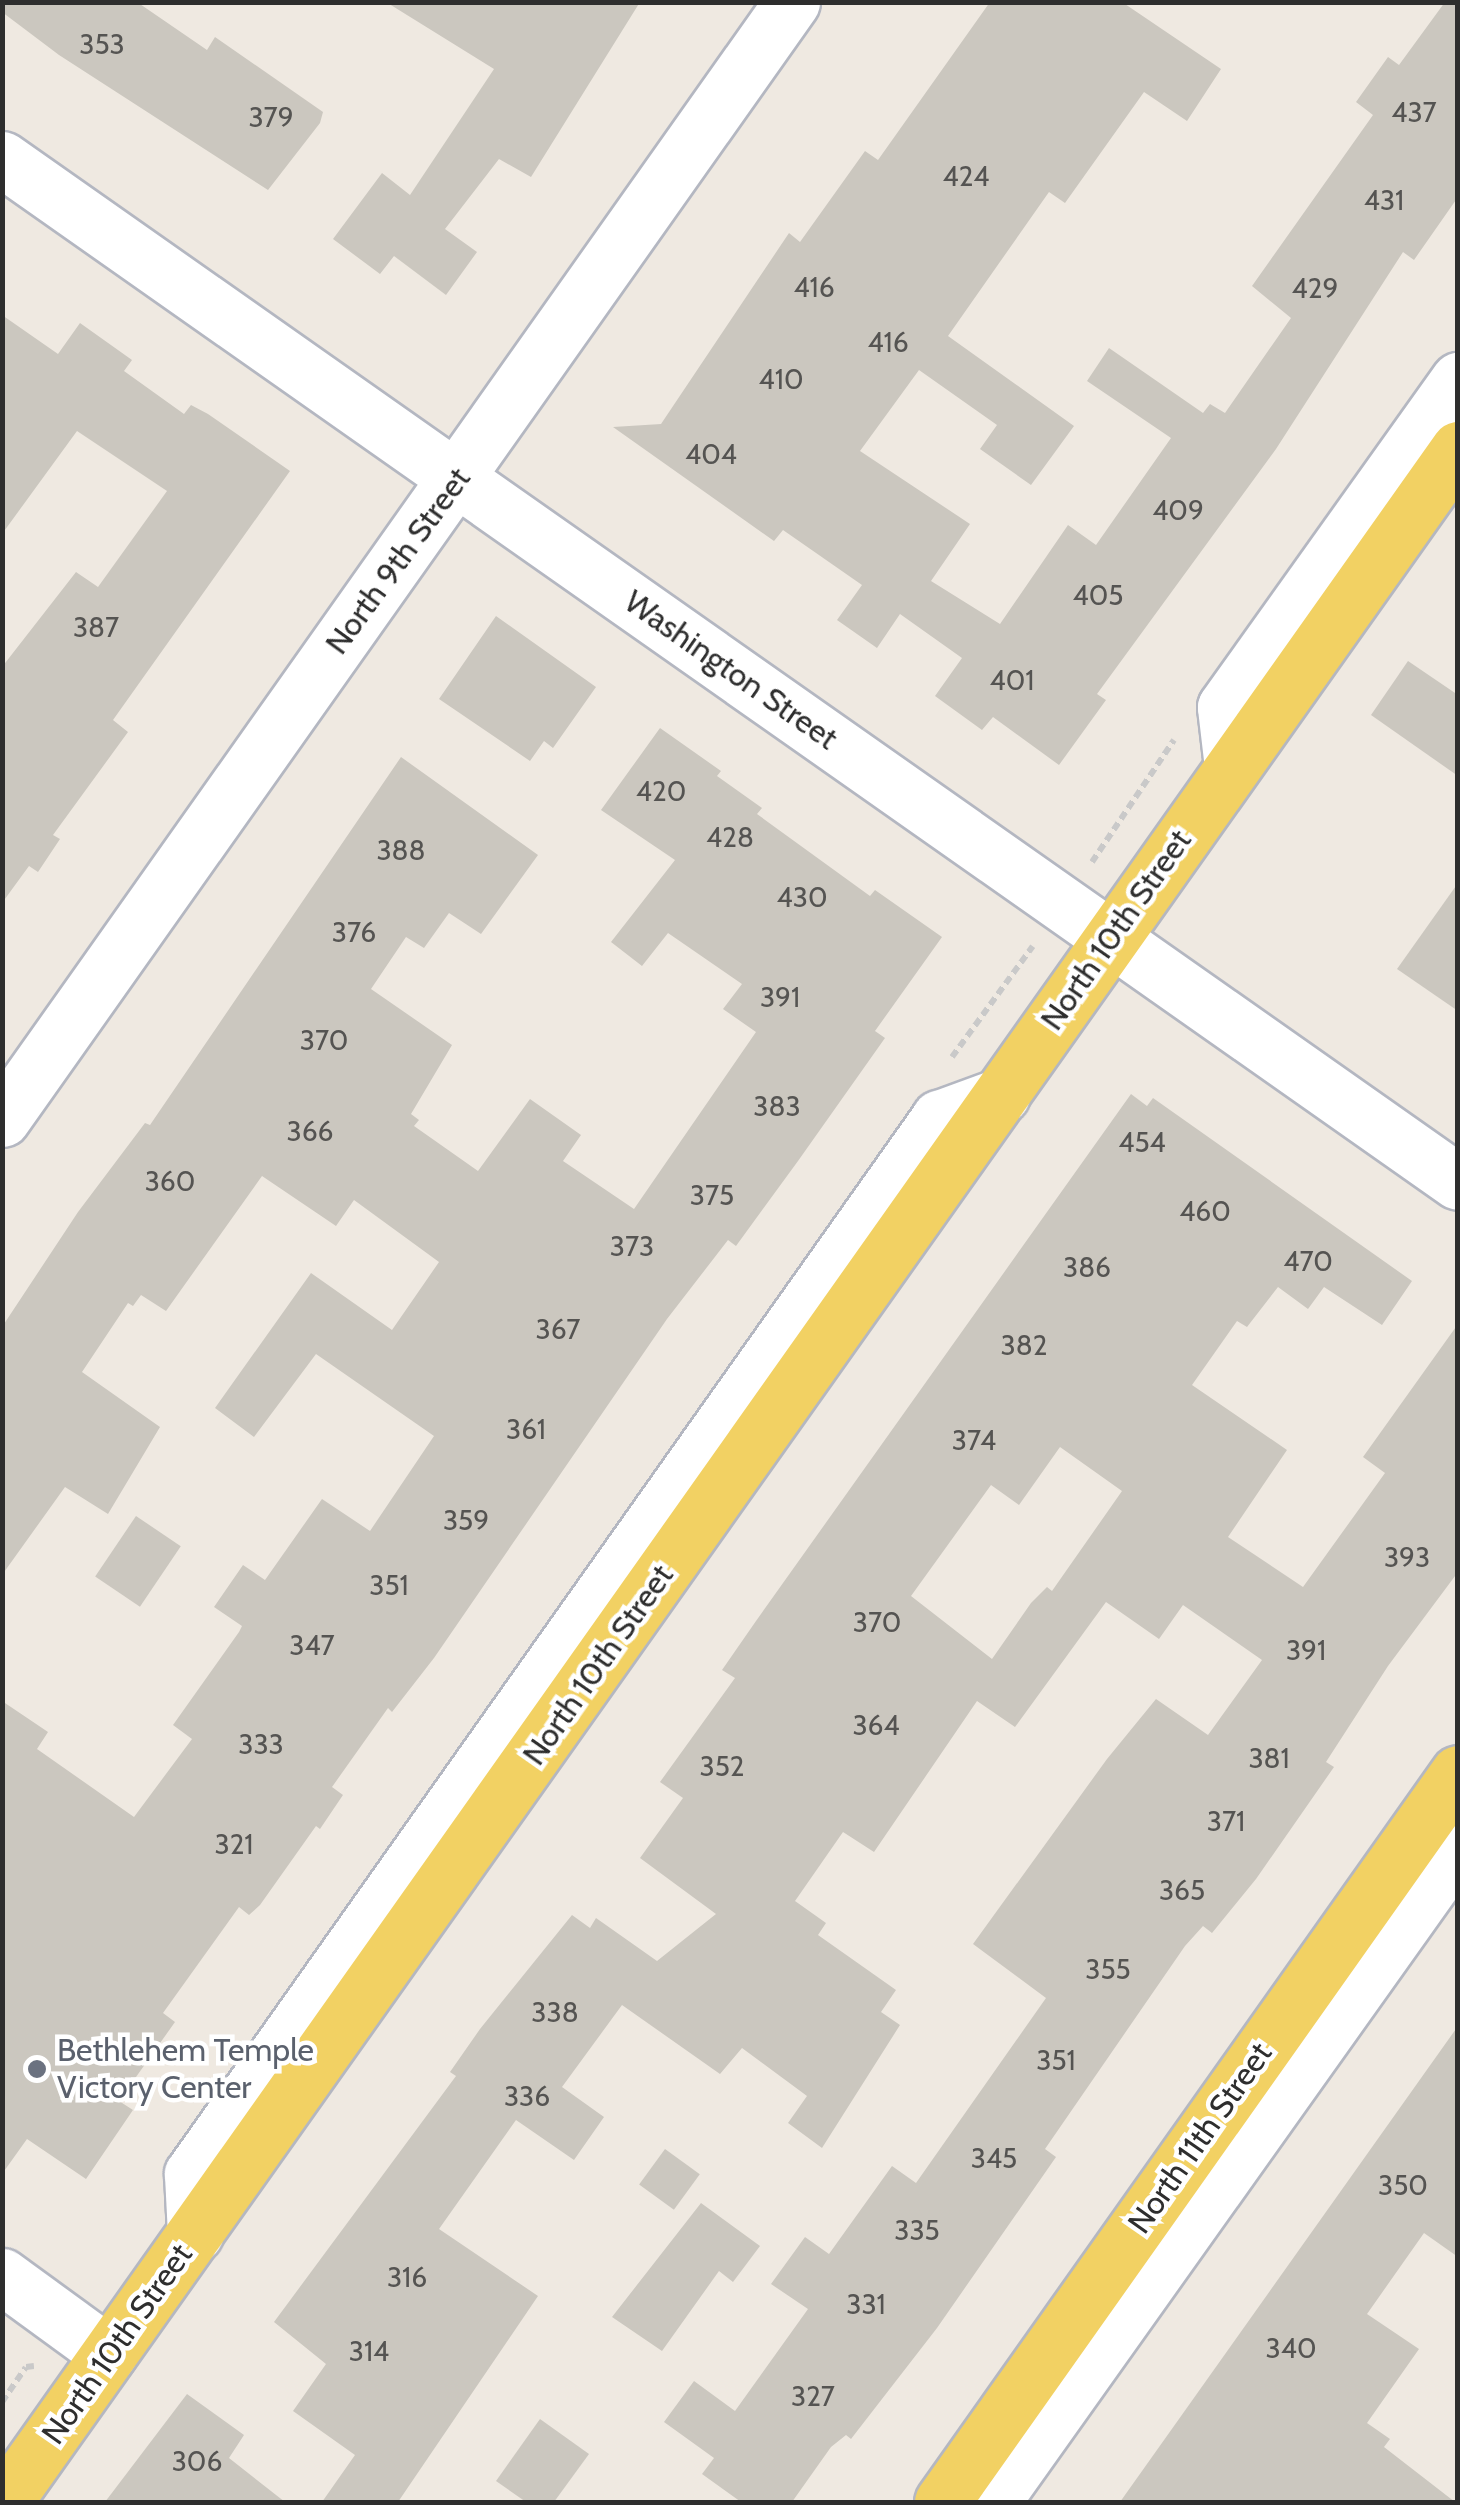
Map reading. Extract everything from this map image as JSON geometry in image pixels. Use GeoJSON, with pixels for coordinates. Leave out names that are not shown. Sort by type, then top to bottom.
{"type":"FeatureCollection","features":[{"type":"Feature","properties":{"kind":"main road","name":"North 10th Street"},"geometry":{"type":"LineString","coordinates":[[4,2502],[1002,1096],[1108,937],[1458,449]]}},
{"type":"Feature","properties":{"kind":"main road","name":"North 11th Street"},"geometry":{"type":"LineString","coordinates":[[942,2502],[1458,1773]]}},
{"type":"Feature","properties":{"kind":"street","name":"North 9th Street"},"geometry":{"type":"LineString","coordinates":[[2,1119],[792,2]]}},
{"type":"Feature","properties":{"kind":"street","name":"Washington Street"},"geometry":{"type":"LineString","coordinates":[[2,159],[1458,1182]]}},
{"type":"Feature","properties":{"kind":"street"},"geometry":{"type":"LineString","coordinates":[[1232,767],[1225,707],[1458,380]]}},
{"type":"Feature","properties":{"kind":"street"},"geometry":{"type":"LineString","coordinates":[[939,1118],[1002,1096]]}},
{"type":"Feature","properties":{"kind":"street","name":"North 10th Street"},"geometry":{"type":"LineString","coordinates":[[194,2234],[192,2174],[939,1118]]}},
{"type":"Feature","properties":{"kind":"street","name":"North 11th Street"},"geometry":{"type":"LineString","coordinates":[[992,2502],[1458,1846]]}},
{"type":"Feature","properties":{"kind":"street"},"geometry":{"type":"LineString","coordinates":[[2,2276],[109,2354]]}},
{"type":"Feature","properties":{"kind":"path","name":"North 10th Street"},"geometry":{"type":"LineString","coordinates":[[1108,839],[1178,734],[1225,707]]}},
{"type":"Feature","properties":{"kind":"path","name":"North 10th Street"},"geometry":{"type":"LineString","coordinates":[[939,1118],[936,1079],[1020,964]]}},
{"type":"Feature","properties":{"kind":"building"},"geometry":{"type":"Polygon","coordinates":[[[2,2],[137,2],[207,50],[215,37],[323,112],[320,123],[268,190],[59,55],[2,12],[2,2]]]}},
{"type":"Feature","properties":{"kind":"building"},"geometry":{"type":"Polygon","coordinates":[[[386,2],[640,2],[531,177],[499,159],[445,229],[477,252],[446,295],[394,256],[380,274],[333,239],[382,173],[410,195],[494,69],[386,2]]]}},
{"type":"Feature","properties":{"kind":"building"},"geometry":{"type":"Polygon","coordinates":[[[990,2],[1122,2],[1221,69],[1187,121],[1144,92],[1065,203],[1049,192],[948,336],[1074,426],[1031,485],[980,449],[997,425],[919,370],[860,451],[970,524],[931,581],[1000,624],[1068,525],[1096,545],[1171,438],[1087,381],[1109,348],[1203,413],[1210,404],[1225,413],[1291,318],[1252,286],[1373,115],[1356,102],[1388,57],[1399,65],[1445,2],[1458,2],[1458,197],[1414,260],[1403,252],[1276,449],[1097,694],[1106,700],[1059,765],[993,717],[982,730],[935,696],[962,658],[900,614],[877,648],[837,620],[862,585],[783,530],[774,541],[613,427],[661,424],[789,233],[800,242],[865,151],[878,160],[990,2]]]}},
{"type":"Feature","properties":{"kind":"building"},"geometry":{"type":"Polygon","coordinates":[[[2,315],[58,354],[80,323],[132,360],[124,371],[184,414],[191,405],[208,414],[290,471],[113,720],[128,732],[53,835],[60,839],[38,872],[29,866],[2,903],[2,667],[76,572],[98,587],[167,491],[77,431],[2,534],[2,315]]]}},
{"type":"Feature","properties":{"kind":"building"},"geometry":{"type":"Polygon","coordinates":[[[496,616],[596,687],[553,748],[544,741],[530,761],[439,699],[496,616]]]}},
{"type":"Feature","properties":{"kind":"building"},"geometry":{"type":"Polygon","coordinates":[[[1408,661],[1458,695],[1458,776],[1371,715],[1408,661]]]}},
{"type":"Feature","properties":{"kind":"building"},"geometry":{"type":"Polygon","coordinates":[[[660,728],[721,771],[717,776],[762,808],[757,814],[870,896],[875,890],[942,937],[875,1031],[885,1038],[798,1161],[736,1246],[728,1240],[667,1319],[434,1658],[392,1712],[388,1708],[332,1787],[343,1795],[320,1829],[316,1826],[260,1905],[249,1915],[239,1907],[163,2013],[175,2022],[119,2101],[133,2110],[86,2179],[27,2139],[2,2174],[2,1701],[48,1732],[37,1749],[134,1817],[192,1739],[173,1725],[242,1626],[214,1607],[243,1565],[265,1580],[322,1499],[370,1531],[434,1436],[316,1354],[254,1437],[215,1408],[311,1273],[392,1330],[439,1262],[354,1200],[336,1226],[262,1176],[166,1311],[141,1295],[133,1306],[128,1303],[82,1372],[160,1427],[108,1514],[65,1487],[2,1575],[2,1327],[78,1212],[145,1123],[150,1125],[401,757],[538,855],[481,934],[449,913],[424,948],[406,937],[371,989],[452,1045],[411,1114],[419,1120],[414,1126],[478,1171],[530,1099],[581,1135],[563,1161],[634,1209],[756,1032],[723,1009],[742,984],[668,933],[642,966],[611,942],[675,860],[601,810],[660,728]]]}},
{"type":"Feature","properties":{"kind":"building"},"geometry":{"type":"Polygon","coordinates":[[[1458,883],[1458,1011],[1397,969],[1458,883]]]}},
{"type":"Feature","properties":{"kind":"building"},"geometry":{"type":"Polygon","coordinates":[[[1131,1094],[1147,1106],[1153,1098],[1412,1281],[1382,1325],[1324,1287],[1308,1309],[1278,1287],[1247,1327],[1237,1321],[1192,1385],[1287,1450],[1228,1537],[1303,1587],[1385,1473],[1363,1457],[1458,1324],[1458,1572],[1388,1666],[1326,1762],[1334,1767],[1256,1879],[1212,1933],[1203,1926],[1185,1946],[1045,2149],[1056,2157],[937,2328],[851,2439],[846,2435],[831,2447],[792,2502],[741,2502],[702,2474],[714,2458],[664,2422],[694,2381],[735,2411],[808,2309],[771,2284],[805,2237],[829,2254],[892,2166],[916,2183],[1046,1998],[973,1944],[1107,1759],[1156,1699],[1208,1735],[1262,1660],[1183,1605],[1159,1639],[1106,1602],[1015,1727],[977,1701],[874,1852],[843,1832],[795,1901],[826,1923],[818,1935],[896,1990],[881,2012],[900,2025],[822,2148],[788,2123],[807,2096],[742,2048],[720,2074],[622,2005],[562,2087],[604,2117],[574,2160],[516,2120],[439,2229],[538,2296],[398,2502],[322,2502],[355,2455],[293,2411],[326,2364],[274,2322],[456,2076],[450,2072],[480,2029],[572,1915],[590,1928],[596,1918],[657,1961],[716,1914],[640,1858],[683,1798],[660,1782],[735,1678],[722,1670],[1131,1094]],[[1060,1447],[1019,1505],[991,1485],[911,1596],[992,1659],[1031,1603],[1047,1587],[1052,1591],[1122,1491],[1060,1447]]]}},
{"type":"Feature","properties":{"kind":"building"},"geometry":{"type":"Polygon","coordinates":[[[136,1516],[181,1546],[140,1607],[95,1577],[136,1516]]]}},
{"type":"Feature","properties":{"kind":"building"},"geometry":{"type":"Polygon","coordinates":[[[1458,2026],[1458,2257],[1424,2233],[1367,2314],[1419,2349],[1367,2423],[1390,2439],[1384,2447],[1455,2502],[1120,2502],[1458,2026]]]}},
{"type":"Feature","properties":{"kind":"building"},"geometry":{"type":"Polygon","coordinates":[[[665,2149],[700,2174],[674,2210],[639,2185],[665,2149]]]}},
{"type":"Feature","properties":{"kind":"building"},"geometry":{"type":"Polygon","coordinates":[[[701,2203],[760,2246],[733,2282],[719,2271],[662,2351],[612,2317],[701,2203]]]}},
{"type":"Feature","properties":{"kind":"building"},"geometry":{"type":"Polygon","coordinates":[[[187,2394],[244,2435],[229,2458],[285,2502],[105,2502],[187,2394]]]}},
{"type":"Feature","properties":{"kind":"building"},"geometry":{"type":"Polygon","coordinates":[[[540,2419],[589,2454],[554,2502],[526,2502],[496,2481],[540,2419]]]}},
{"type":"Feature","properties":{"kind":"place","name":"Bethlehem Temple Victory Center"},"geometry":{"type":"Point","coordinates":[37,2069]}}]}
